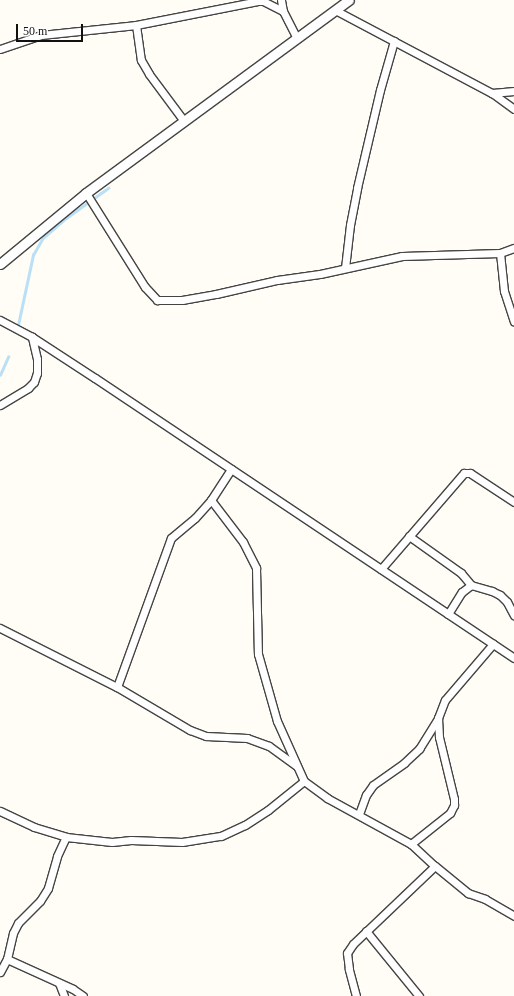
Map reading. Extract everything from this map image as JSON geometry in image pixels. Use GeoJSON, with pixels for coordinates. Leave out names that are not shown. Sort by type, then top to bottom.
{"type":"FeatureCollection","features":[{"type":"Feature","properties":{"kind":"street"},"geometry":{"type":"LineString","coordinates":[[0,49],[41,35],[136,25],[263,0],[283,11]]}},
{"type":"Feature","properties":{"kind":"street"},"geometry":{"type":"LineString","coordinates":[[281,0],[283,11],[297,38]]}},
{"type":"Feature","properties":{"kind":"street"},"geometry":{"type":"LineString","coordinates":[[0,263],[86,193],[349,0]]}},
{"type":"Feature","properties":{"kind":"street"},"geometry":{"type":"LineString","coordinates":[[335,10],[492,93],[514,109]]}},
{"type":"Feature","properties":{"kind":"street"},"geometry":{"type":"LineString","coordinates":[[136,25],[141,60],[149,74],[184,121]]}},
{"type":"Feature","properties":{"kind":"street"},"geometry":{"type":"LineString","coordinates":[[346,268],[350,225],[357,188],[380,90],[394,41]]}},
{"type":"Feature","properties":{"kind":"street"},"geometry":{"type":"LineString","coordinates":[[492,93],[514,91]]}},
{"type":"Feature","properties":{"kind":"street"},"geometry":{"type":"LineString","coordinates":[[86,193],[145,287],[157,300],[182,300],[216,294],[277,280],[346,268],[402,256],[500,253],[514,248]]}},
{"type":"Feature","properties":{"kind":"street"},"geometry":{"type":"LineString","coordinates":[[500,253],[504,291],[514,321]]}},
{"type":"Feature","properties":{"kind":"street"},"geometry":{"type":"LineString","coordinates":[[0,320],[32,337],[514,658]]}},
{"type":"Feature","properties":{"kind":"street"},"geometry":{"type":"LineString","coordinates":[[0,405],[28,388],[34,382],[37,373],[37,359],[32,337]]}},
{"type":"Feature","properties":{"kind":"street"},"geometry":{"type":"LineString","coordinates":[[117,687],[171,538],[195,518],[211,500],[231,469]]}},
{"type":"Feature","properties":{"kind":"street"},"geometry":{"type":"LineString","coordinates":[[381,570],[464,473],[470,474],[514,502]]}},
{"type":"Feature","properties":{"kind":"street"},"geometry":{"type":"LineString","coordinates":[[211,500],[243,542],[256,568],[258,654],[277,721],[304,781],[327,798],[411,844],[468,893],[486,899],[514,916]]}},
{"type":"Feature","properties":{"kind":"street"},"geometry":{"type":"LineString","coordinates":[[409,536],[461,573],[471,586],[492,591],[500,595],[507,602],[514,615]]}},
{"type":"Feature","properties":{"kind":"street"},"geometry":{"type":"LineString","coordinates":[[448,614],[462,592],[471,586]]}},
{"type":"Feature","properties":{"kind":"street"},"geometry":{"type":"LineString","coordinates":[[0,628],[117,687],[190,730],[206,736],[247,738],[269,746],[298,768]]}},
{"type":"Feature","properties":{"kind":"street"},"geometry":{"type":"LineString","coordinates":[[358,814],[366,795],[373,785],[404,763],[419,749],[438,718],[445,700],[493,644]]}},
{"type":"Feature","properties":{"kind":"street"},"geometry":{"type":"LineString","coordinates":[[411,844],[450,813],[454,805],[454,799],[439,737],[438,718]]}},
{"type":"Feature","properties":{"kind":"street"},"geometry":{"type":"LineString","coordinates":[[0,811],[34,827],[66,837],[112,842],[131,840],[182,842],[221,836],[245,825],[268,810],[304,781]]}},
{"type":"Feature","properties":{"kind":"street"},"geometry":{"type":"LineString","coordinates":[[0,972],[7,959],[13,933],[18,922],[40,901],[48,888],[57,856],[66,837]]}},
{"type":"Feature","properties":{"kind":"street"},"geometry":{"type":"LineString","coordinates":[[356,996],[349,969],[347,953],[353,944],[366,931],[435,866]]}},
{"type":"Feature","properties":{"kind":"street"},"geometry":{"type":"LineString","coordinates":[[366,931],[419,996]]}},
{"type":"Feature","properties":{"kind":"street"},"geometry":{"type":"LineString","coordinates":[[7,959],[83,996]]}},
{"type":"Feature","properties":{"kind":"street"},"geometry":{"type":"LineString","coordinates":[[59,983],[64,996]]}},
{"type":"Feature","properties":{"kind":"waterway"},"geometry":{"type":"LineString","coordinates":[[18,325],[33,255],[43,238],[66,218],[108,188]]}},
{"type":"Feature","properties":{"kind":"waterway"},"geometry":{"type":"LineString","coordinates":[[0,375],[8,357]]}}]}
